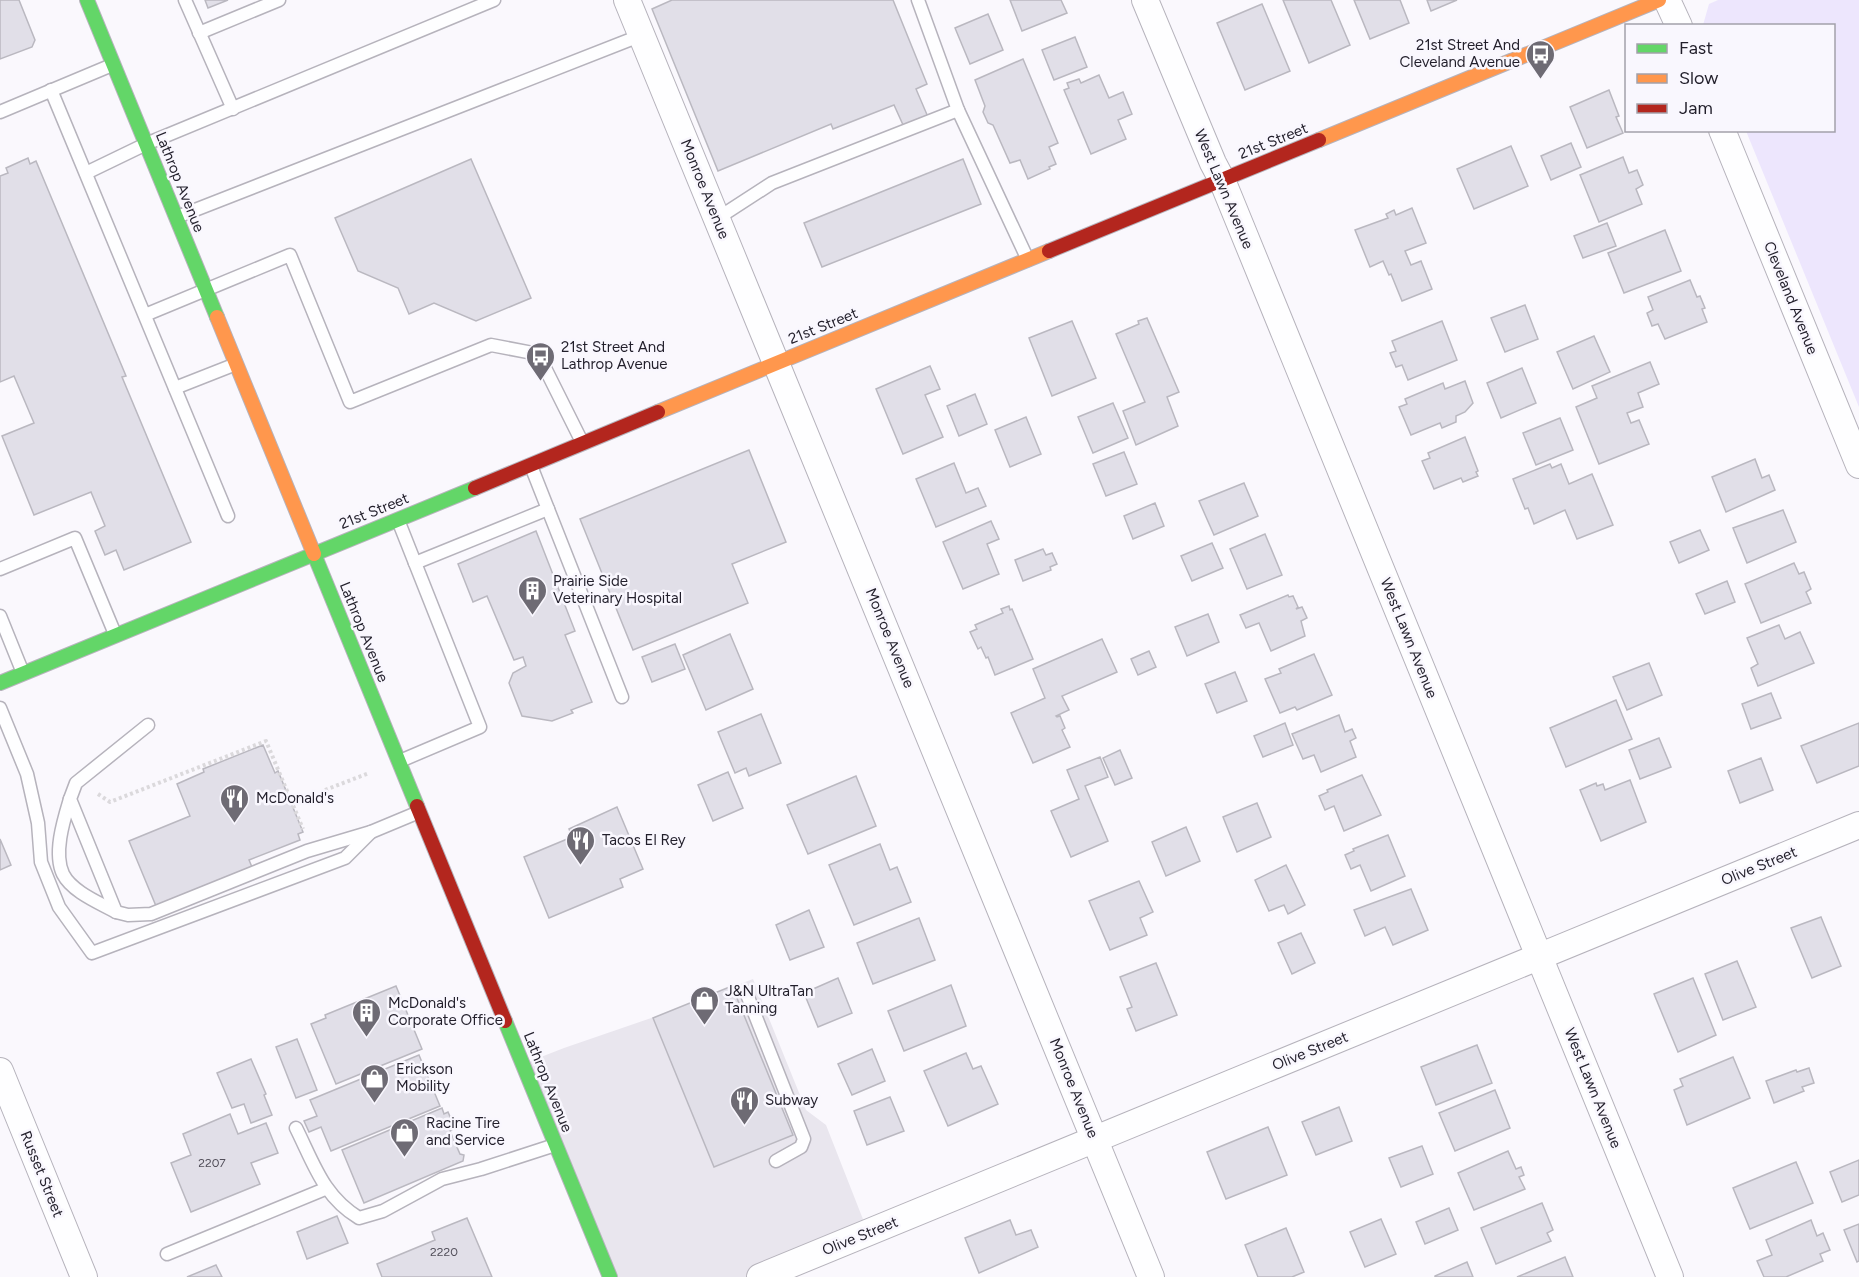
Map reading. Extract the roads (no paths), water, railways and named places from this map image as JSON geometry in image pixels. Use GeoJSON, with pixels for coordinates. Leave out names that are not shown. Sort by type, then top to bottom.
{"type":"FeatureCollection","features":[{"type":"Feature","properties":{"kind":"street","name":"Lathrop Avenue"},"geometry":{"type":"LineString","coordinates":[[87,0],[610,1277]]}},
{"type":"Feature","properties":{"kind":"street","name":"Monroe Avenue"},"geometry":{"type":"LineString","coordinates":[[627,0],[1151,1277]]}},
{"type":"Feature","properties":{"kind":"street","name":"West Lawn Avenue"},"geometry":{"type":"LineString","coordinates":[[1146,0],[1212,163],[1222,180],[1670,1277]]}},
{"type":"Feature","properties":{"kind":"street","name":"21st Street"},"geometry":{"type":"LineString","coordinates":[[0,684],[1659,0]]}},
{"type":"Feature","properties":{"kind":"street"},"geometry":{"type":"LineString","coordinates":[[1667,0],[1678,24]]}},
{"type":"Feature","properties":{"kind":"street","name":"Cleveland Avenue"},"geometry":{"type":"LineString","coordinates":[[1723,132],[1859,465]]}},
{"type":"Feature","properties":{"kind":"street","name":"Olive Street"},"geometry":{"type":"LineString","coordinates":[[760,1277],[1859,825]]}},
{"type":"Feature","properties":{"kind":"street","name":"Russet Street"},"geometry":{"type":"LineString","coordinates":[[0,1071],[84,1277]]}},
{"type":"Feature","properties":{"kind":"lane"},"geometry":{"type":"LineString","coordinates":[[185,0],[233,109]]}},
{"type":"Feature","properties":{"kind":"lane"},"geometry":{"type":"LineString","coordinates":[[199,33],[279,0]]}},
{"type":"Feature","properties":{"kind":"lane"},"geometry":{"type":"LineString","coordinates":[[86,173],[146,144],[494,0]]}},
{"type":"Feature","properties":{"kind":"lane"},"geometry":{"type":"LineString","coordinates":[[918,0],[958,110],[1028,260]]}},
{"type":"Feature","properties":{"kind":"lane"},"geometry":{"type":"LineString","coordinates":[[176,217],[642,35]]}},
{"type":"Feature","properties":{"kind":"lane"},"geometry":{"type":"LineString","coordinates":[[0,112],[113,64]]}},
{"type":"Feature","properties":{"kind":"lane"},"geometry":{"type":"LineString","coordinates":[[51,90],[228,516]]}},
{"type":"Feature","properties":{"kind":"lane"},"geometry":{"type":"LineString","coordinates":[[717,218],[772,183],[958,110]]}},
{"type":"Feature","properties":{"kind":"lane"},"geometry":{"type":"LineString","coordinates":[[145,315],[290,255],[350,402],[491,345],[538,354],[583,443]]}},
{"type":"Feature","properties":{"kind":"lane"},"geometry":{"type":"LineString","coordinates":[[175,388],[237,363]]}},
{"type":"Feature","properties":{"kind":"lane"},"geometry":{"type":"LineString","coordinates":[[530,465],[622,697]]}},
{"type":"Feature","properties":{"kind":"lane"},"geometry":{"type":"LineString","coordinates":[[415,563],[548,509]]}},
{"type":"Feature","properties":{"kind":"lane"},"geometry":{"type":"LineString","coordinates":[[398,519],[480,727],[399,761]]}},
{"type":"Feature","properties":{"kind":"lane"},"geometry":{"type":"LineString","coordinates":[[0,568],[75,538],[116,636]]}},
{"type":"Feature","properties":{"kind":"lane"},"geometry":{"type":"LineString","coordinates":[[0,616],[23,674]]}},
{"type":"Feature","properties":{"kind":"lane"},"geometry":{"type":"LineString","coordinates":[[0,708],[27,774],[38,823],[41,862],[59,907],[92,953],[345,858],[370,831]]}},
{"type":"Feature","properties":{"kind":"lane"},"geometry":{"type":"LineString","coordinates":[[148,724],[76,783],[61,828],[60,854],[63,873],[74,887],[116,912],[128,915],[151,914],[307,851],[420,812]]}},
{"type":"Feature","properties":{"kind":"lane"},"geometry":{"type":"LineString","coordinates":[[70,799],[116,912]]}},
{"type":"Feature","properties":{"kind":"lane"},"geometry":{"type":"LineString","coordinates":[[38,823],[60,854]]}},
{"type":"Feature","properties":{"kind":"lane"},"geometry":{"type":"LineString","coordinates":[[746,992],[804,1139],[801,1146],[776,1161]]}},
{"type":"Feature","properties":{"kind":"lane"},"geometry":{"type":"LineString","coordinates":[[296,1128],[326,1189],[346,1210],[359,1218],[383,1211],[442,1179],[481,1169],[556,1144]]}},
{"type":"Feature","properties":{"kind":"lane"},"geometry":{"type":"LineString","coordinates":[[167,1254],[326,1189]]}},
{"type":"Feature","properties":{"kind":"place","name":"21st Street And Cleveland Avenue"},"geometry":{"type":"Point","coordinates":[1541,80]}},
{"type":"Feature","properties":{"kind":"place","name":"21st Street And Lathrop Avenue"},"geometry":{"type":"Point","coordinates":[540,382]}},
{"type":"Feature","properties":{"kind":"place","name":"Prairie Side Veterinary Hospital"},"geometry":{"type":"Point","coordinates":[532,616]}},
{"type":"Feature","properties":{"kind":"place","name":"McDonald's"},"geometry":{"type":"Point","coordinates":[235,824]}},
{"type":"Feature","properties":{"kind":"place","name":"Tacos El Rey"},"geometry":{"type":"Point","coordinates":[581,866]}},
{"type":"Feature","properties":{"kind":"place","name":"J&N UltraTan Tanning"},"geometry":{"type":"Point","coordinates":[704,1026]}},
{"type":"Feature","properties":{"kind":"place","name":"McDonald's Corporate Office"},"geometry":{"type":"Point","coordinates":[367,1038]}},
{"type":"Feature","properties":{"kind":"place","name":"Erickson Mobility"},"geometry":{"type":"Point","coordinates":[375,1104]}},
{"type":"Feature","properties":{"kind":"place","name":"Subway"},"geometry":{"type":"Point","coordinates":[744,1126]}},
{"type":"Feature","properties":{"kind":"place","name":"Racine Tire and Service"},"geometry":{"type":"Point","coordinates":[405,1158]}}]}
